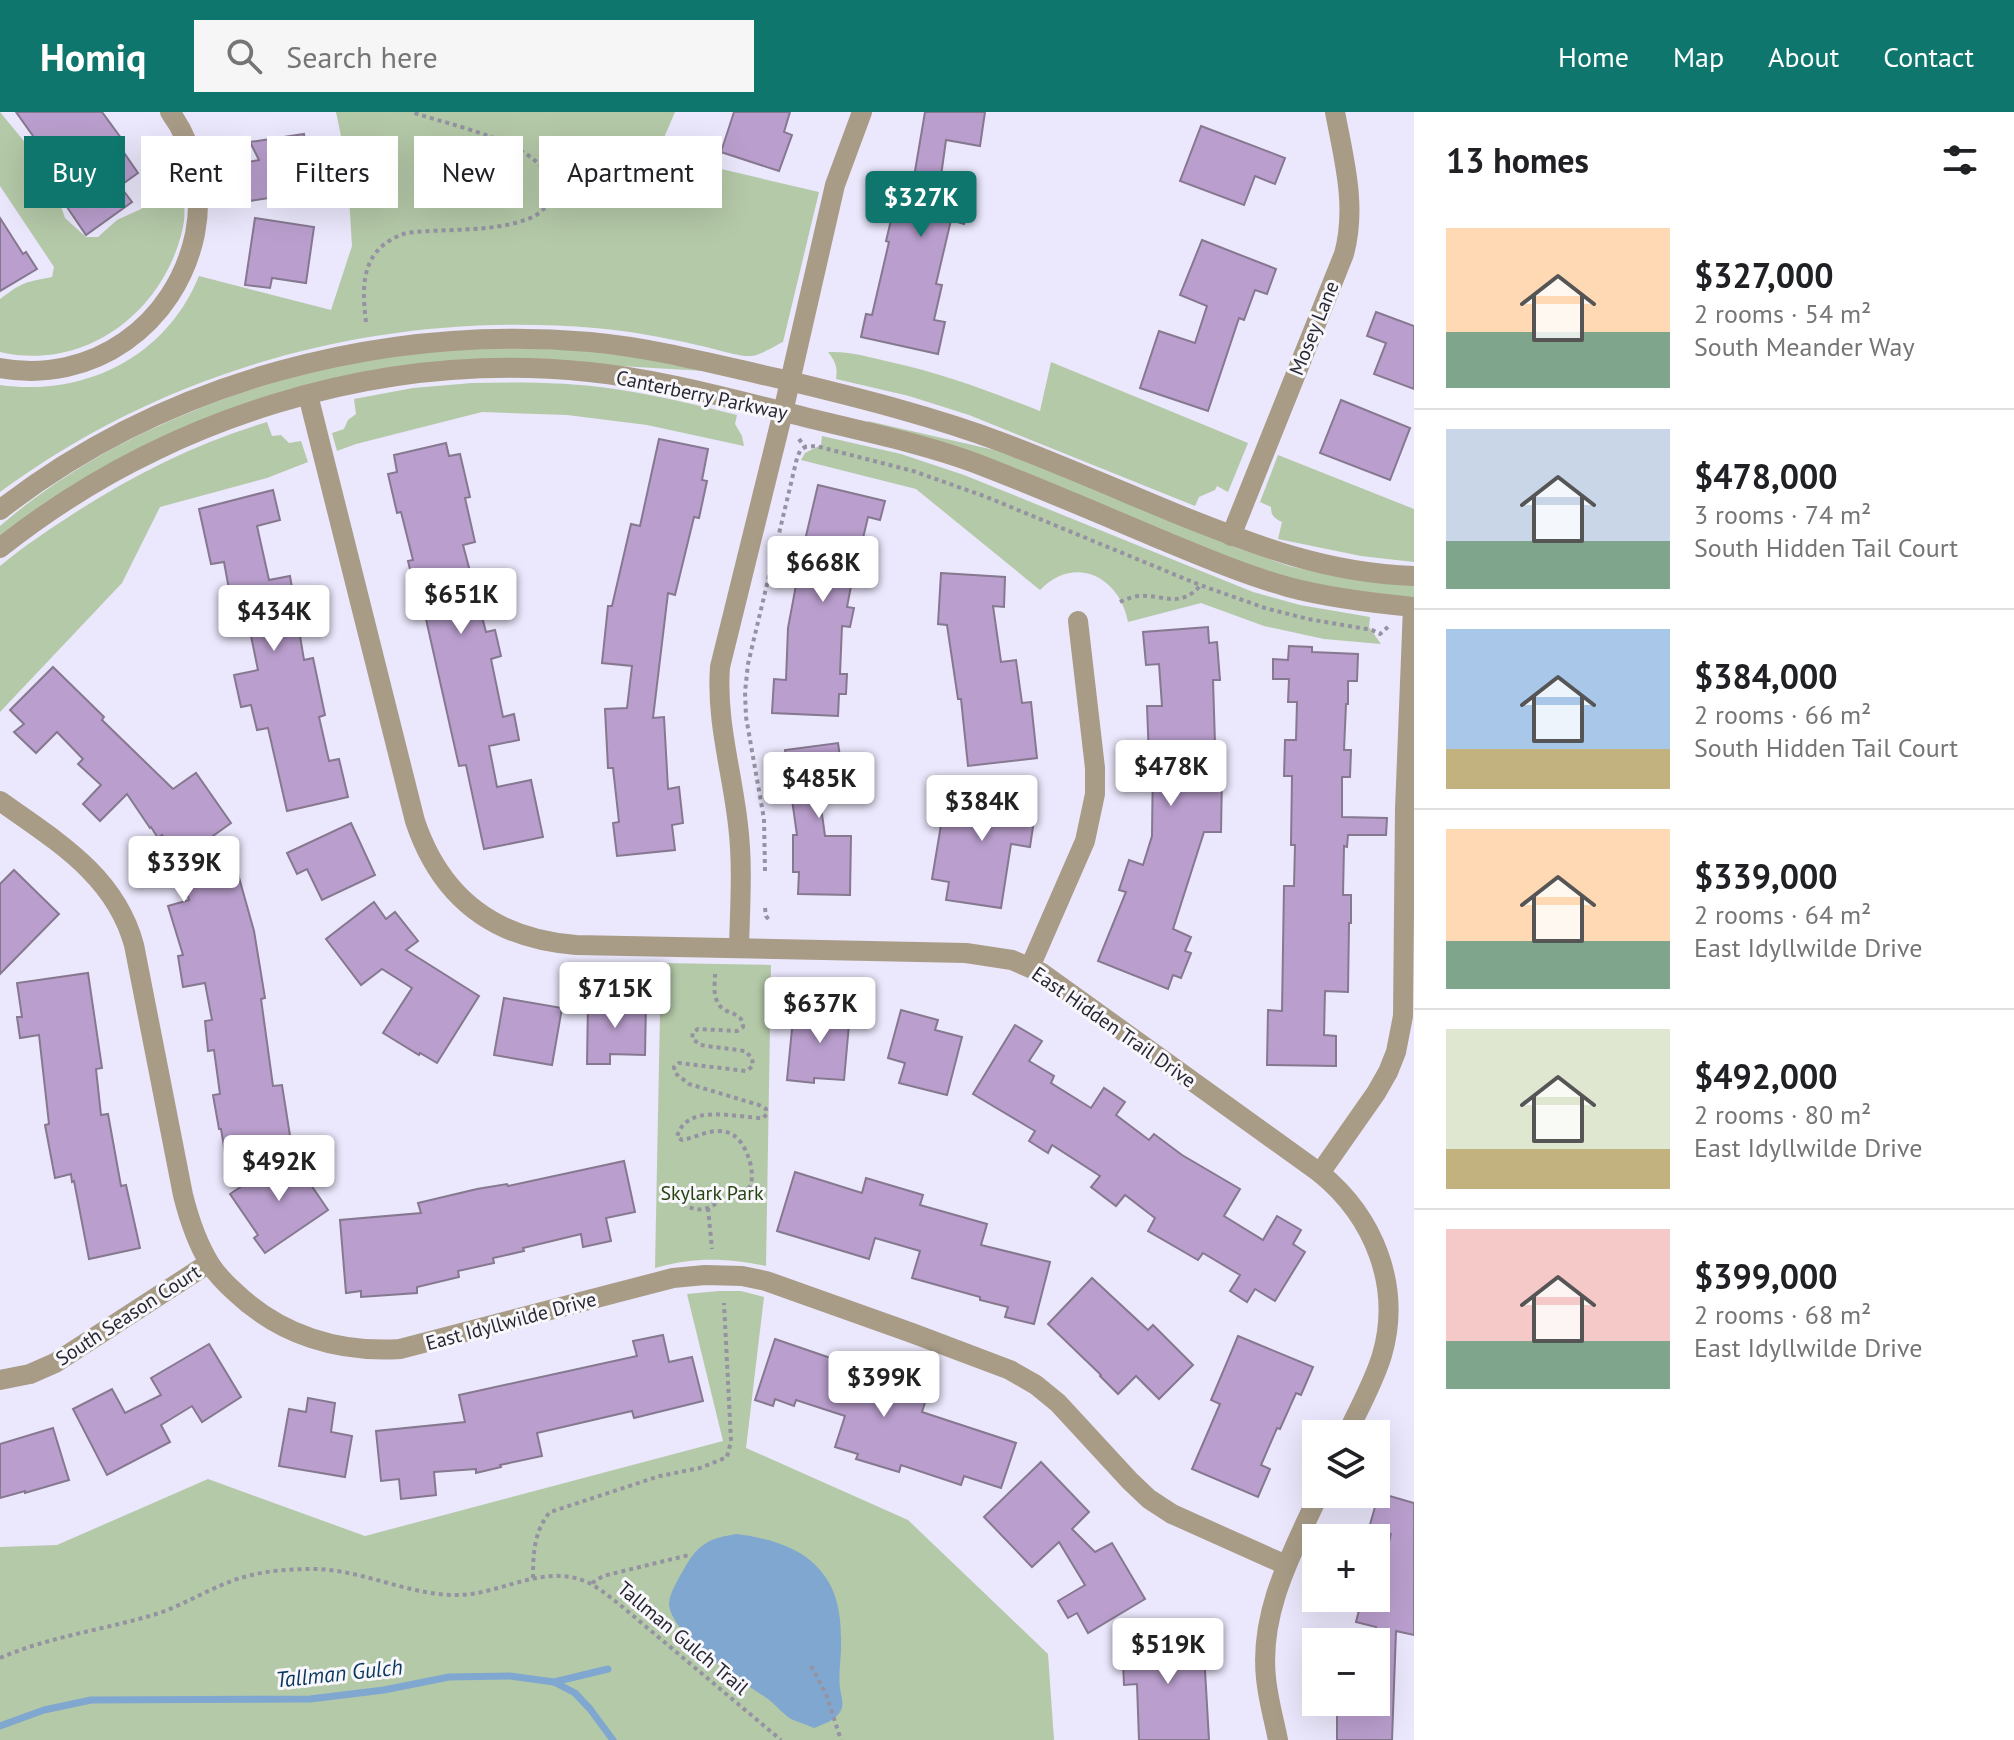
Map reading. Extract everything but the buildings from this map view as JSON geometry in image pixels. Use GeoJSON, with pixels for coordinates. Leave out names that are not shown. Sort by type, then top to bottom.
{"type":"FeatureCollection","features":[{"type":"Feature","properties":{"kind":"street"},"geometry":{"type":"LineString","coordinates":[[0,368],[44,371],[94,359],[132,337],[153,318],[173,292],[193,243],[199,192],[188,143],[170,112]]}},
{"type":"Feature","properties":{"kind":"street"},"geometry":{"type":"LineString","coordinates":[[739,948],[740,842],[721,728],[720,667],[835,185],[862,112]]}},
{"type":"Feature","properties":{"kind":"street","name":"Mosey Lane"},"geometry":{"type":"LineString","coordinates":[[1231,536],[1344,254],[1350,221],[1349,194],[1335,112]]}},
{"type":"Feature","properties":{"kind":"street","name":"Canterberry Parkway"},"geometry":{"type":"LineString","coordinates":[[0,510],[46,477],[99,446],[195,400],[279,371],[329,358],[465,339],[572,341],[671,354],[907,411],[980,434],[1285,555],[1378,574],[1414,576]]}},
{"type":"Feature","properties":{"kind":"street","name":"Canterberry Parkway"},"geometry":{"type":"LineString","coordinates":[[0,548],[78,493],[153,451],[229,419],[308,395],[403,375],[449,371],[585,371],[685,388],[892,438],[960,458],[1259,578],[1322,594],[1414,607]]}},
{"type":"Feature","properties":{"kind":"street","name":"East Hidden Trail Drive"},"geometry":{"type":"LineString","coordinates":[[308,395],[415,821],[429,854],[449,885],[492,922],[547,942],[966,953],[997,956],[1030,967],[1068,991],[1320,1173],[1340,1191],[1370,1231],[1387,1285],[1388,1320],[1381,1357],[1353,1420]]}},
{"type":"Feature","properties":{"kind":"street"},"geometry":{"type":"LineString","coordinates":[[1320,1173],[1388,1072],[1396,1052],[1403,1016],[1405,809],[1414,607]]}},
{"type":"Feature","properties":{"kind":"street"},"geometry":{"type":"LineString","coordinates":[[1030,967],[1080,855],[1095,794],[1095,768],[1078,621]]}},
{"type":"Feature","properties":{"kind":"street","name":"East Idyllwilde Drive"},"geometry":{"type":"LineString","coordinates":[[0,801],[78,857],[111,895],[125,918],[134,945],[183,1195],[194,1231],[215,1271],[243,1299],[273,1321],[327,1344],[386,1350],[412,1347],[673,1278],[742,1276],[766,1281],[996,1364],[1024,1378],[1058,1403],[1149,1499],[1172,1514],[1286,1565]]}},
{"type":"Feature","properties":{"kind":"street","name":"South Season Court"},"geometry":{"type":"LineString","coordinates":[[0,1380],[30,1374],[55,1363],[209,1263]]}},
{"type":"Feature","properties":{"kind":"street"},"geometry":{"type":"LineString","coordinates":[[1278,1740],[1266,1677],[1265,1650],[1273,1604],[1286,1565],[1312,1508]]}},
{"type":"Feature","properties":{"kind":"path"},"geometry":{"type":"LineString","coordinates":[[366,322],[363,300],[365,273],[385,243],[406,233],[511,224],[542,212],[551,192],[544,169],[522,152],[476,132],[412,112]]}},
{"type":"Feature","properties":{"kind":"path"},"geometry":{"type":"LineString","coordinates":[[799,439],[805,447]]}},
{"type":"Feature","properties":{"kind":"path"},"geometry":{"type":"LineString","coordinates":[[765,881],[766,834],[746,717],[745,692],[748,664],[797,458],[805,447],[816,446],[953,484],[1200,585],[1265,608],[1380,634],[1389,626]]}},
{"type":"Feature","properties":{"kind":"path"},"geometry":{"type":"LineString","coordinates":[[1120,602],[1137,596],[1173,600],[1195,591],[1200,585]]}},
{"type":"Feature","properties":{"kind":"path"},"geometry":{"type":"LineString","coordinates":[[765,896],[765,911],[769,920]]}},
{"type":"Feature","properties":{"kind":"path"},"geometry":{"type":"LineString","coordinates":[[676,1189],[684,1205],[699,1209],[717,1205],[729,1196],[746,1191],[752,1180],[752,1168],[740,1140],[717,1131],[682,1140],[677,1137],[681,1127],[700,1116],[763,1118],[767,1114],[766,1109],[759,1105],[689,1084],[675,1073],[674,1067],[679,1063],[746,1071],[753,1066],[752,1058],[745,1051],[700,1045],[692,1038],[693,1032],[698,1029],[740,1031],[743,1027],[741,1017],[718,1003],[715,974]]}},
{"type":"Feature","properties":{"kind":"path"},"geometry":{"type":"LineString","coordinates":[[708,1208],[712,1249]]}},
{"type":"Feature","properties":{"kind":"path"},"geometry":{"type":"LineString","coordinates":[[533,1578],[533,1552],[541,1525],[550,1512],[660,1476],[700,1468],[727,1457],[731,1441],[724,1303]]}},
{"type":"Feature","properties":{"kind":"path"},"geometry":{"type":"LineString","coordinates":[[591,1584],[603,1576],[689,1555]]}},
{"type":"Feature","properties":{"kind":"path","name":"Tallman Gulch Trail"},"geometry":{"type":"LineString","coordinates":[[0,1658],[33,1646],[169,1610],[246,1576],[269,1571],[319,1569],[442,1595],[490,1591],[546,1576],[575,1578],[591,1584],[619,1604],[781,1740]]}},
{"type":"Feature","properties":{"kind":"path"},"geometry":{"type":"LineString","coordinates":[[811,1666],[826,1694],[841,1740]]}},
{"type":"Feature","properties":{"kind":"green space"},"geometry":{"type":"Polygon","coordinates":[[[0,112],[24,141],[24,208],[62,208],[65,218],[86,237],[98,237],[117,220],[142,208],[184,208],[183,227],[159,285],[140,309],[117,328],[91,343],[62,353],[32,356],[0,352],[0,299],[24,284],[52,277],[54,267],[0,186],[0,112]]]}},
{"type":"Feature","properties":{"kind":"green space"},"geometry":{"type":"Polygon","coordinates":[[[336,112],[675,112],[665,136],[539,136],[539,208],[722,208],[722,169],[819,192],[783,342],[754,356],[745,356],[620,331],[516,325],[437,328],[359,339],[282,356],[208,380],[135,411],[66,448],[0,492],[0,385],[32,387],[62,384],[92,377],[119,365],[144,349],[166,329],[199,276],[331,310],[352,246],[350,208],[398,208],[398,136],[341,136],[336,112]]]}},
{"type":"Feature","properties":{"kind":"green space"},"geometry":{"type":"Polygon","coordinates":[[[470,347],[607,351],[704,371],[552,362],[312,385],[0,538],[0,526],[39,495],[80,467],[170,421],[265,385],[314,372],[389,356],[470,347]]]}},
{"type":"Feature","properties":{"kind":"green space"},"geometry":{"type":"Polygon","coordinates":[[[828,352],[859,355],[928,372],[1040,411],[1051,362],[1248,443],[1228,492],[1217,486],[1199,497],[1195,506],[969,415],[909,396],[836,379],[835,364],[828,352]]]}},
{"type":"Feature","properties":{"kind":"green space"},"geometry":{"type":"Polygon","coordinates":[[[472,383],[580,385],[630,391],[692,404],[737,415],[735,424],[744,446],[647,425],[567,415],[482,412],[337,451],[332,433],[344,429],[348,420],[356,414],[354,399],[413,388],[472,383]]]}},
{"type":"Feature","properties":{"kind":"green space"},"geometry":{"type":"Polygon","coordinates":[[[868,421],[1003,452],[1289,566],[1334,576],[1414,585],[1414,598],[1357,594],[1253,569],[867,424],[868,421]]]}},
{"type":"Feature","properties":{"kind":"green space"},"geometry":{"type":"Polygon","coordinates":[[[267,422],[272,436],[281,435],[289,443],[301,441],[308,462],[267,478],[160,507],[122,583],[0,712],[0,566],[76,512],[122,484],[192,449],[267,422]]]}},
{"type":"Feature","properties":{"kind":"green space"},"geometry":{"type":"Polygon","coordinates":[[[822,436],[901,454],[964,475],[1253,592],[1300,605],[1370,617],[1369,627],[1381,644],[1324,639],[1264,626],[1201,603],[1128,622],[1116,593],[1106,583],[1081,572],[1067,573],[1040,590],[916,489],[801,460],[805,453],[821,445],[822,436]]]}},
{"type":"Feature","properties":{"kind":"green space"},"geometry":{"type":"Polygon","coordinates":[[[1278,455],[1414,509],[1414,562],[1361,556],[1278,539],[1282,522],[1274,516],[1271,507],[1260,502],[1278,455]]]}},
{"type":"Feature","properties":{"kind":"green space","name":"Skylark Park"},"geometry":{"type":"Polygon","coordinates":[[[661,963],[771,965],[766,1266],[710,1260],[655,1268],[661,963]]]}},
{"type":"Feature","properties":{"kind":"green space"},"geometry":{"type":"Polygon","coordinates":[[[741,1291],[764,1297],[746,1448],[908,1520],[1048,1654],[1054,1740],[0,1740],[0,1547],[57,1545],[208,1479],[365,1536],[723,1441],[687,1294],[741,1291]]]}},
{"type":"Feature","properties":{"kind":"water"},"geometry":{"type":"Polygon","coordinates":[[[737,1534],[793,1549],[812,1562],[830,1585],[840,1620],[842,1703],[838,1715],[825,1724],[814,1728],[788,1717],[694,1643],[672,1615],[669,1603],[671,1594],[689,1560],[712,1540],[737,1534]]]}},
{"type":"Feature","properties":{"kind":"waterway"},"geometry":{"type":"LineString","coordinates":[[554,1682],[608,1669]]}},
{"type":"Feature","properties":{"kind":"waterway","name":"Tallman Gulch"},"geometry":{"type":"LineString","coordinates":[[0,1726],[44,1710],[91,1700],[310,1699],[384,1690],[449,1677],[510,1676],[554,1682],[575,1693],[613,1740]]}}]}
